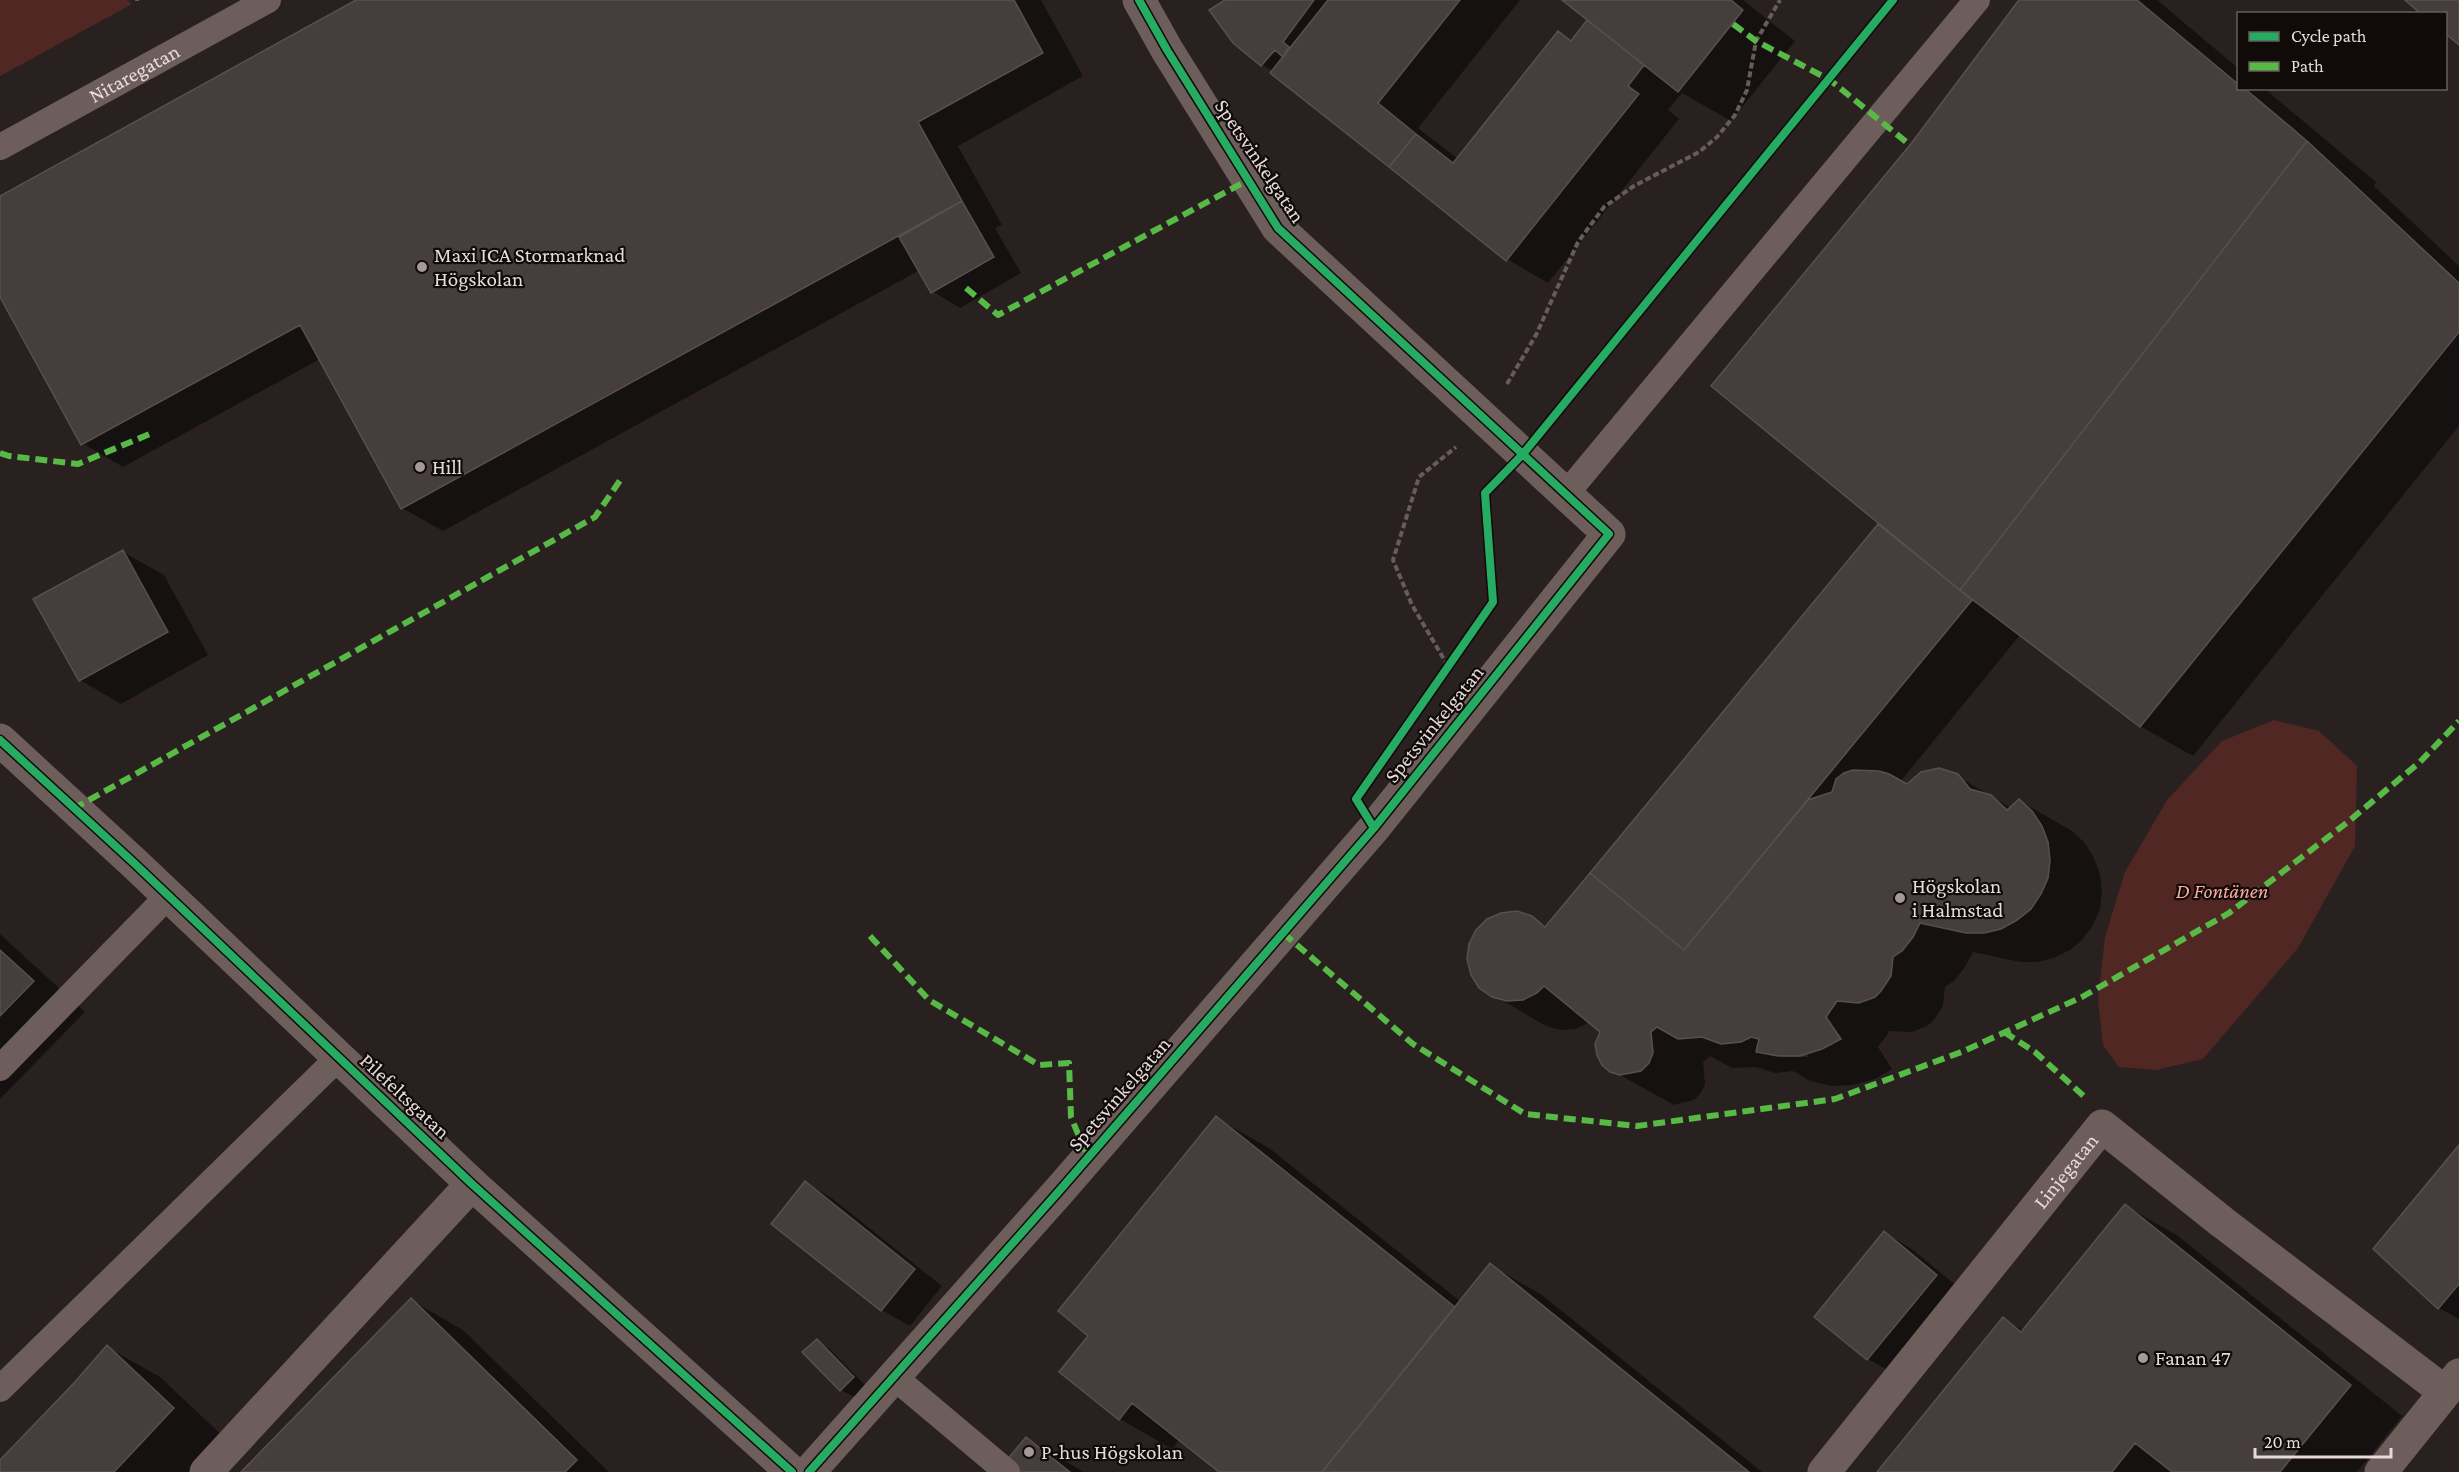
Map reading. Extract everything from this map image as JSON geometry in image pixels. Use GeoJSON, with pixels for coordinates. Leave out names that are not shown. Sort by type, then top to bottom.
{"type":"FeatureCollection","features":[{"type":"Feature","properties":{"kind":"street","name":"Spetsvinkelgatan"},"geometry":{"type":"LineString","coordinates":[[809,1472],[1060,1190],[1374,828],[1609,534],[1278,228],[1167,50],[1139,0]]}},
{"type":"Feature","properties":{"kind":"street","name":"Pilefeltsgatan"},"geometry":{"type":"LineString","coordinates":[[0,740],[472,1184],[792,1472]]}},
{"type":"Feature","properties":{"kind":"street","name":"Linjegatan"},"geometry":{"type":"LineString","coordinates":[[1824,1472],[2102,1126],[2223,1222],[2452,1383],[2381,1472]]}},
{"type":"Feature","properties":{"kind":"street"},"geometry":{"type":"LineString","coordinates":[[206,1472],[472,1184]]}},
{"type":"Feature","properties":{"kind":"lane","name":"Nitaregatan"},"geometry":{"type":"LineString","coordinates":[[0,147],[268,0]]}},
{"type":"Feature","properties":{"kind":"lane"},"geometry":{"type":"LineString","coordinates":[[1566,494],[1977,0]]}},
{"type":"Feature","properties":{"kind":"lane"},"geometry":{"type":"LineString","coordinates":[[0,1068],[168,896]]}},
{"type":"Feature","properties":{"kind":"lane"},"geometry":{"type":"LineString","coordinates":[[0,1389],[338,1058]]}},
{"type":"Feature","properties":{"kind":"lane"},"geometry":{"type":"LineString","coordinates":[[894,1377],[1007,1472]]}},
{"type":"Feature","properties":{"kind":"path"},"geometry":{"type":"LineString","coordinates":[[1448,666],[1412,605],[1393,560],[1419,477],[1488,422],[1516,367],[1536,335],[1578,242],[1604,207],[1634,186],[1699,152],[1717,137],[1736,115],[1747,90],[1756,41],[1780,0]]}},
{"type":"Feature","properties":{"kind":"green space"},"geometry":{"type":"Polygon","coordinates":[[[0,0],[127,0],[132,4],[0,76],[0,0]]]}},
{"type":"Feature","properties":{"kind":"green space","name":"D Fontänen"},"geometry":{"type":"Polygon","coordinates":[[[2274,720],[2319,731],[2357,766],[2355,846],[2298,948],[2203,1059],[2156,1070],[2119,1067],[2103,1045],[2098,1000],[2105,937],[2125,872],[2167,800],[2222,741],[2274,720]]]}},
{"type":"Feature","properties":{"kind":"building","name":"Maxi ICA Stormarknad Högskolan"},"geometry":{"type":"Polygon","coordinates":[[[356,0],[1014,0],[1043,53],[918,122],[962,201],[401,509],[300,325],[81,445],[0,297],[0,196],[356,0]]]}},
{"type":"Feature","properties":{"kind":"building"},"geometry":{"type":"Polygon","coordinates":[[[1225,0],[1314,0],[1283,42],[1289,47],[1283,57],[1275,50],[1261,66],[1233,43],[1209,10],[1225,0]]]}},
{"type":"Feature","properties":{"kind":"building"},"geometry":{"type":"Polygon","coordinates":[[[1328,0],[1460,0],[1378,103],[1416,134],[1389,167],[1270,73],[1328,0]]]}},
{"type":"Feature","properties":{"kind":"building"},"geometry":{"type":"Polygon","coordinates":[[[1562,0],[1731,0],[1743,10],[1678,92],[1562,0]]]}},
{"type":"Feature","properties":{"kind":"building"},"geometry":{"type":"Polygon","coordinates":[[[2019,0],[2137,0],[2237,83],[2237,90],[2246,90],[2307,141],[1960,590],[1711,386],[1910,145],[2019,0]]]}},
{"type":"Feature","properties":{"kind":"building"},"geometry":{"type":"Polygon","coordinates":[[[2405,0],[2459,0],[2459,45],[2447,35],[2447,12],[2419,12],[2405,0]]]}},
{"type":"Feature","properties":{"kind":"building"},"geometry":{"type":"Polygon","coordinates":[[[1587,20],[1644,65],[1628,86],[1639,94],[1506,261],[1389,167],[1416,134],[1453,163],[1558,31],[1571,41],[1587,20]]]}},
{"type":"Feature","properties":{"kind":"building"},"geometry":{"type":"Polygon","coordinates":[[[2307,141],[2459,283],[2459,332],[2140,727],[1960,590],[2307,141]]]}},
{"type":"Feature","properties":{"kind":"building"},"geometry":{"type":"Polygon","coordinates":[[[962,201],[994,257],[931,293],[899,237],[962,201]]]}},
{"type":"Feature","properties":{"kind":"building"},"geometry":{"type":"Polygon","coordinates":[[[1878,524],[1972,600],[1684,950],[1590,873],[1878,524]]]}},
{"type":"Feature","properties":{"kind":"building"},"geometry":{"type":"Polygon","coordinates":[[[123,550],[168,632],[79,681],[33,599],[123,550]]]}},
{"type":"Feature","properties":{"kind":"building"},"geometry":{"type":"Polygon","coordinates":[[[1939,768],[1958,774],[1970,789],[1991,795],[2007,810],[2019,799],[2032,811],[2042,826],[2048,842],[2050,861],[2048,878],[2031,909],[2001,929],[1984,933],[1966,933],[1920,923],[1902,951],[1893,957],[1891,976],[1875,997],[1859,1003],[1837,1001],[1826,1017],[1841,1039],[1822,1049],[1800,1056],[1778,1056],[1756,1052],[1759,1039],[1751,1037],[1741,1042],[1721,1044],[1702,1037],[1678,1039],[1657,1027],[1651,1032],[1653,1053],[1649,1063],[1641,1071],[1620,1075],[1610,1072],[1602,1065],[1597,1055],[1595,1044],[1600,1032],[1544,986],[1537,993],[1523,1000],[1507,1001],[1492,997],[1479,988],[1471,975],[1467,959],[1469,944],[1476,930],[1487,919],[1501,913],[1517,911],[1532,916],[1545,927],[1590,873],[1684,950],[1808,800],[1832,792],[1836,779],[1844,773],[1853,770],[1879,771],[1907,784],[1921,772],[1939,768]]]}},
{"type":"Feature","properties":{"kind":"building"},"geometry":{"type":"Polygon","coordinates":[[[0,950],[34,981],[0,1016],[0,950]]]}},
{"type":"Feature","properties":{"kind":"building"},"geometry":{"type":"Polygon","coordinates":[[[1216,1116],[1455,1307],[1322,1472],[1219,1472],[1132,1403],[1119,1420],[1059,1372],[1088,1336],[1058,1311],[1216,1116]]]}},
{"type":"Feature","properties":{"kind":"building"},"geometry":{"type":"Polygon","coordinates":[[[2459,1145],[2459,1284],[2438,1309],[2373,1249],[2459,1145]]]}},
{"type":"Feature","properties":{"kind":"building"},"geometry":{"type":"Polygon","coordinates":[[[805,1181],[915,1269],[881,1311],[771,1224],[805,1181]]]}},
{"type":"Feature","properties":{"kind":"building","name":"Fanan 47"},"geometry":{"type":"Polygon","coordinates":[[[2125,1204],[2351,1385],[2280,1472],[2172,1472],[2135,1443],[2112,1472],[1877,1472],[2003,1317],[2021,1332],[2125,1204]]]}},
{"type":"Feature","properties":{"kind":"building"},"geometry":{"type":"Polygon","coordinates":[[[1884,1231],[1937,1275],[1867,1360],[1814,1317],[1884,1231]]]}},
{"type":"Feature","properties":{"kind":"building"},"geometry":{"type":"Polygon","coordinates":[[[1490,1263],[1749,1472],[1322,1472],[1490,1263]]]}},
{"type":"Feature","properties":{"kind":"building"},"geometry":{"type":"Polygon","coordinates":[[[411,1298],[577,1460],[565,1472],[241,1472],[411,1298]]]}},
{"type":"Feature","properties":{"kind":"building"},"geometry":{"type":"Polygon","coordinates":[[[817,1339],[854,1377],[840,1391],[802,1352],[817,1339]]]}},
{"type":"Feature","properties":{"kind":"building"},"geometry":{"type":"Polygon","coordinates":[[[107,1345],[174,1408],[114,1472],[0,1472],[0,1460],[107,1345]]]}},
{"type":"Feature","properties":{"kind":"building","name":"P-hus Högskolan"},"geometry":{"type":"Polygon","coordinates":[[[1026,1437],[1070,1472],[997,1472],[1026,1437]]]}},
{"type":"Feature","properties":{"kind":"marked path"},"geometry":{"type":"LineString","coordinates":[[1733,24],[1756,41],[1830,80],[1910,145]]}},
{"type":"Feature","properties":{"kind":"marked path"},"geometry":{"type":"LineString","coordinates":[[966,288],[998,315],[1248,180]]}},
{"type":"Feature","properties":{"kind":"marked path"},"geometry":{"type":"LineString","coordinates":[[0,453],[78,464],[152,433]]}},
{"type":"Feature","properties":{"kind":"marked path"},"geometry":{"type":"LineString","coordinates":[[73,809],[595,517],[621,479]]}},
{"type":"Feature","properties":{"kind":"marked path"},"geometry":{"type":"LineString","coordinates":[[1283,933],[1413,1044],[1525,1114],[1637,1126],[1835,1099],[1964,1051],[2082,997],[2229,913],[2349,821],[2420,762],[2459,721]]}},
{"type":"Feature","properties":{"kind":"marked path"},"geometry":{"type":"LineString","coordinates":[[870,936],[929,1000],[1039,1065],[1069,1063],[1071,1117],[1088,1158]]}},
{"type":"Feature","properties":{"kind":"marked path"},"geometry":{"type":"LineString","coordinates":[[2004,1032],[2035,1052],[2087,1099]]}},
{"type":"Feature","properties":{"kind":"cycle path"},"geometry":{"type":"LineString","coordinates":[[809,1472],[1060,1190],[1374,828],[1609,534],[1278,228],[1167,50],[1139,0]]}},
{"type":"Feature","properties":{"kind":"cycle path"},"geometry":{"type":"LineString","coordinates":[[1374,828],[1356,799],[1493,602],[1485,493],[1523,454],[1893,0]]}},
{"type":"Feature","properties":{"kind":"cycle path"},"geometry":{"type":"LineString","coordinates":[[0,740],[134,863],[472,1184],[792,1472]]}},
{"type":"Feature","properties":{"kind":"place","name":"Maxi ICA Stormarknad Högskolan"},"geometry":{"type":"Point","coordinates":[422,267]}},
{"type":"Feature","properties":{"kind":"place","name":"Hill"},"geometry":{"type":"Point","coordinates":[420,467]}},
{"type":"Feature","properties":{"kind":"place","name":"Högskolan i Halmstad"},"geometry":{"type":"Point","coordinates":[1900,898]}},
{"type":"Feature","properties":{"kind":"place","name":"Fanan 47"},"geometry":{"type":"Point","coordinates":[2143,1358]}},
{"type":"Feature","properties":{"kind":"place","name":"P-hus Högskolan"},"geometry":{"type":"Point","coordinates":[1029,1452]}}]}
